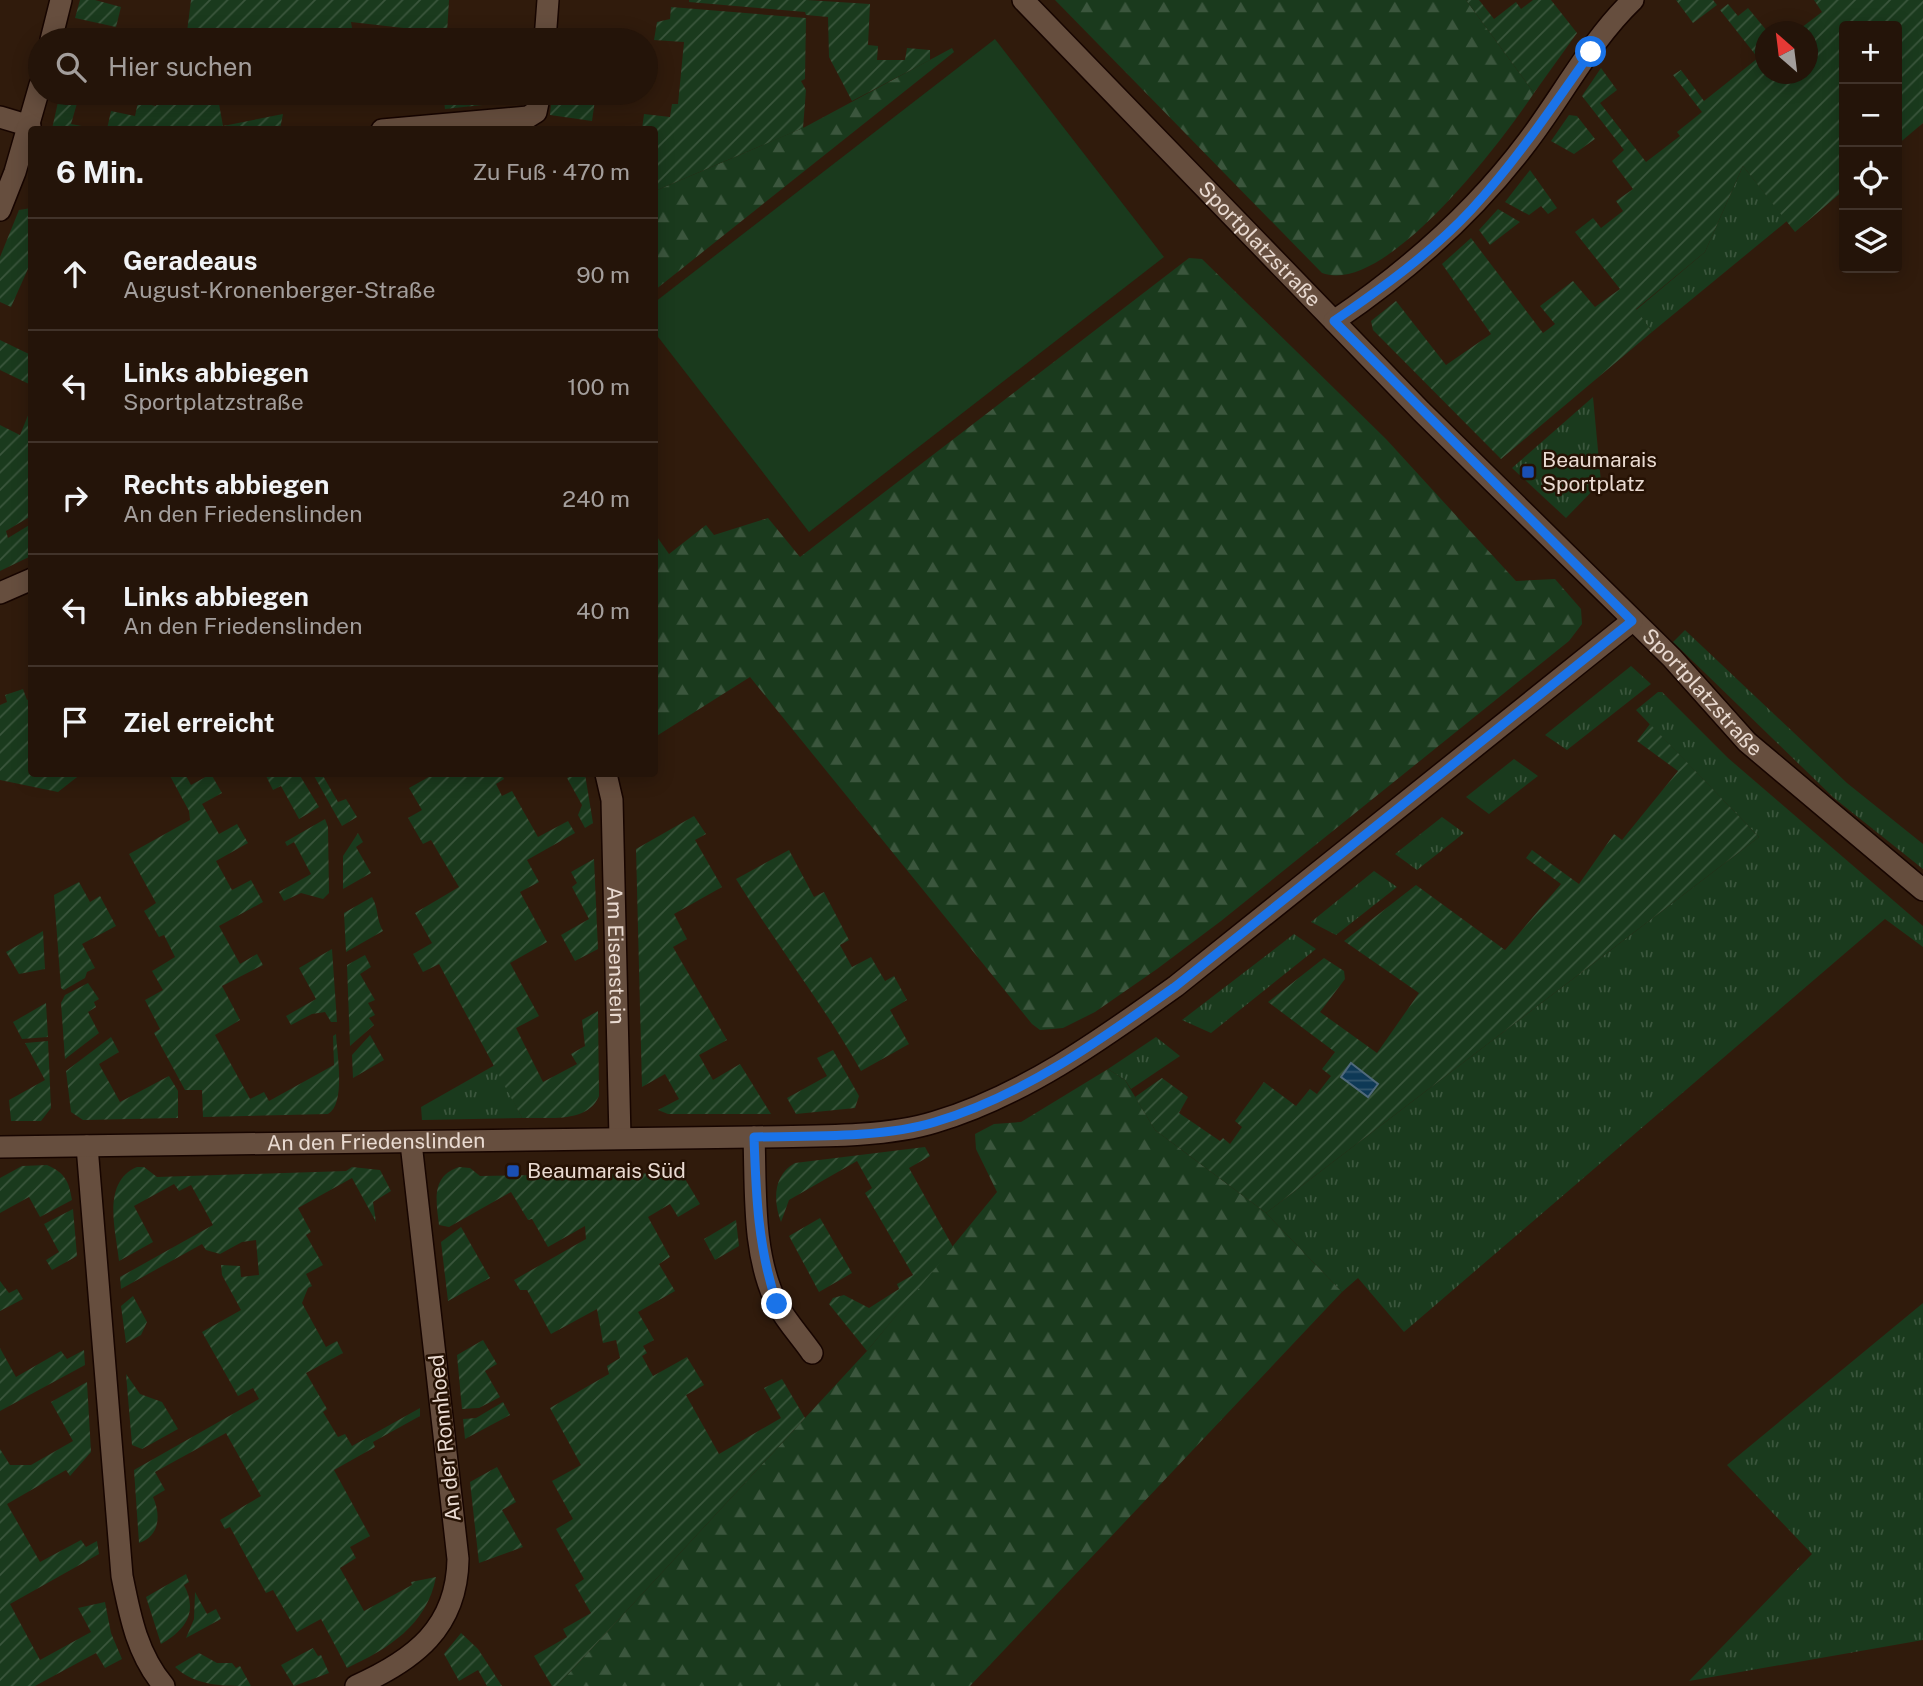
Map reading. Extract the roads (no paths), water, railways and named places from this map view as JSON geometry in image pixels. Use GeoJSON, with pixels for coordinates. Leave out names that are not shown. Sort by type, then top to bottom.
{"type":"FeatureCollection","features":[{"type":"Feature","properties":{"kind":"street"},"geometry":{"type":"LineString","coordinates":[[54,28],[61,0]]}},
{"type":"Feature","properties":{"kind":"street"},"geometry":{"type":"LineString","coordinates":[[546,28],[548,0]]}},
{"type":"Feature","properties":{"kind":"street","name":"Sportplatzstraße"},"geometry":{"type":"LineString","coordinates":[[1023,0],[1334,321],[1697,685],[1747,742],[1923,890]]}},
{"type":"Feature","properties":{"kind":"street"},"geometry":{"type":"LineString","coordinates":[[1334,321],[1382,288],[1470,211],[1527,142],[1591,52],[1633,0]]}},
{"type":"Feature","properties":{"kind":"street"},"geometry":{"type":"LineString","coordinates":[[0,117],[30,126],[35,105]]}},
{"type":"Feature","properties":{"kind":"street"},"geometry":{"type":"LineString","coordinates":[[427,126],[528,117],[536,112],[538,105]]}},
{"type":"Feature","properties":{"kind":"street"},"geometry":{"type":"LineString","coordinates":[[0,210],[23,175],[28,140]]}},
{"type":"Feature","properties":{"kind":"street"},"geometry":{"type":"LineString","coordinates":[[0,593],[28,581]]}},
{"type":"Feature","properties":{"kind":"street","name":"An den Friedenslinden"},"geometry":{"type":"LineString","coordinates":[[0,1147],[754,1137],[879,1131],[933,1123],[1008,1093],[1053,1068],[1114,1030],[1176,986],[1632,621]]}},
{"type":"Feature","properties":{"kind":"street","name":"Am Eisenstein"},"geometry":{"type":"LineString","coordinates":[[607,777],[612,800],[620,1138]]}},
{"type":"Feature","properties":{"kind":"street"},"geometry":{"type":"LineString","coordinates":[[754,1137],[757,1219],[765,1270],[777,1304],[812,1353]]}},
{"type":"Feature","properties":{"kind":"street","name":"An der Ronnhoed"},"geometry":{"type":"LineString","coordinates":[[356,1686],[386,1673],[422,1647],[445,1619],[458,1586],[458,1559],[411,1143]]}},
{"type":"Feature","properties":{"kind":"street"},"geometry":{"type":"LineString","coordinates":[[87,1146],[122,1576],[131,1624],[147,1666],[164,1686]]}},
{"type":"Feature","properties":{"kind":"water"},"geometry":{"type":"Polygon","coordinates":[[[1351,1063],[1378,1084],[1368,1097],[1341,1077],[1351,1063]]]}},
{"type":"Feature","properties":{"kind":"place","name":"Beaumarais Sportplatz"},"geometry":{"type":"Point","coordinates":[1528,472]}},
{"type":"Feature","properties":{"kind":"place","name":"Beaumarais Süd"},"geometry":{"type":"Point","coordinates":[513,1171]}}]}
